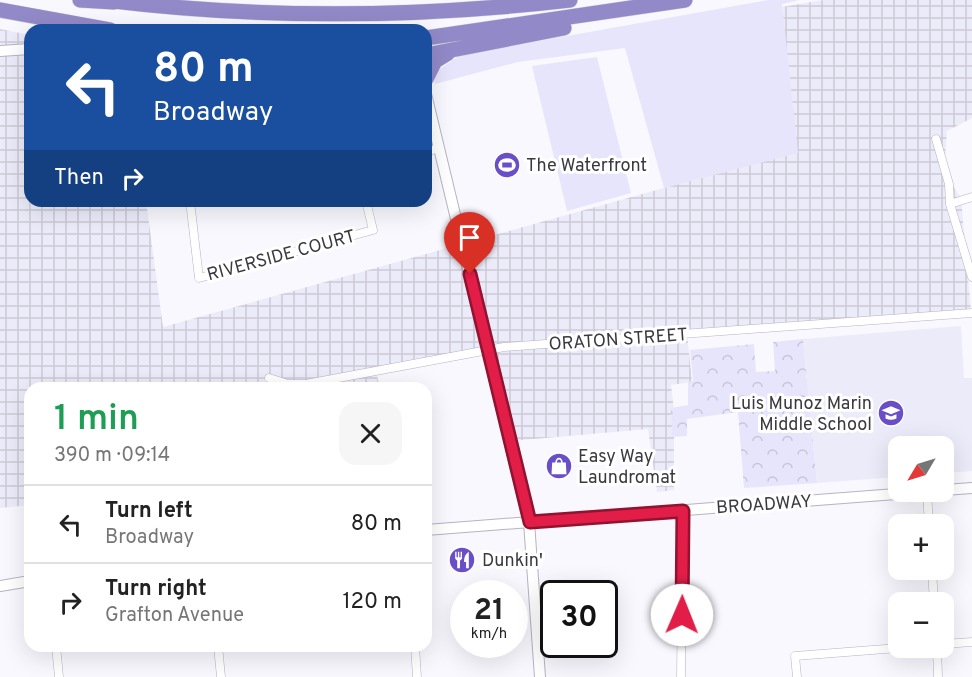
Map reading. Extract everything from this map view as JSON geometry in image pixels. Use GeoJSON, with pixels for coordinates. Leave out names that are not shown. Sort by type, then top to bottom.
{"type":"FeatureCollection","features":[{"type":"Feature","properties":{"kind":"highway"},"geometry":{"type":"LineString","coordinates":[[80,0],[255,13],[363,15],[480,9],[570,0]]}},
{"type":"Feature","properties":{"kind":"highway"},"geometry":{"type":"LineString","coordinates":[[105,0],[129,3]]}},
{"type":"Feature","properties":{"kind":"highway"},"geometry":{"type":"LineString","coordinates":[[432,37],[680,1]]}},
{"type":"Feature","properties":{"kind":"highway"},"geometry":{"type":"LineString","coordinates":[[432,54],[550,32],[680,1]]}},
{"type":"Feature","properties":{"kind":"highway"},"geometry":{"type":"LineString","coordinates":[[0,10],[76,24]]}},
{"type":"Feature","properties":{"kind":"highway"},"geometry":{"type":"LineString","coordinates":[[432,67],[435,61],[455,50]]}},
{"type":"Feature","properties":{"kind":"street"},"geometry":{"type":"LineString","coordinates":[[0,51],[24,49]]}},
{"type":"Feature","properties":{"kind":"street"},"geometry":{"type":"LineString","coordinates":[[432,119],[530,522],[540,677]]}},
{"type":"Feature","properties":{"kind":"street"},"geometry":{"type":"LineString","coordinates":[[936,139],[949,184],[950,204],[972,277]]}},
{"type":"Feature","properties":{"kind":"street"},"geometry":{"type":"LineString","coordinates":[[432,150],[439,148]]}},
{"type":"Feature","properties":{"kind":"street"},"geometry":{"type":"LineString","coordinates":[[950,204],[972,197]]}},
{"type":"Feature","properties":{"kind":"street","name":"RIVERSIDE COURT"},"geometry":{"type":"LineString","coordinates":[[191,207],[199,278],[373,230],[367,207]]}},
{"type":"Feature","properties":{"kind":"street","name":"ORATON STREET"},"geometry":{"type":"LineString","coordinates":[[316,382],[488,349],[972,312]]}},
{"type":"Feature","properties":{"kind":"street","name":"ORATON STREET"},"geometry":{"type":"LineString","coordinates":[[269,378],[282,382]]}},
{"type":"Feature","properties":{"kind":"street"},"geometry":{"type":"LineString","coordinates":[[954,490],[972,489]]}},
{"type":"Feature","properties":{"kind":"street","name":"BROADWAY"},"geometry":{"type":"LineString","coordinates":[[432,530],[888,495]]}},
{"type":"Feature","properties":{"kind":"street"},"geometry":{"type":"LineString","coordinates":[[681,677],[683,511]]}},
{"type":"Feature","properties":{"kind":"street"},"geometry":{"type":"LineString","coordinates":[[0,586],[24,582]]}},
{"type":"Feature","properties":{"kind":"street"},"geometry":{"type":"LineString","coordinates":[[954,643],[972,642]]}},
{"type":"Feature","properties":{"kind":"street"},"geometry":{"type":"LineString","coordinates":[[797,677],[795,656],[888,649]]}},
{"type":"Feature","properties":{"kind":"street"},"geometry":{"type":"LineString","coordinates":[[57,652],[59,677]]}},
{"type":"Feature","properties":{"kind":"street"},"geometry":{"type":"LineString","coordinates":[[218,652],[220,677]]}},
{"type":"Feature","properties":{"kind":"street"},"geometry":{"type":"LineString","coordinates":[[415,652],[417,677]]}},
{"type":"Feature","properties":{"kind":"street"},"geometry":{"type":"LineString","coordinates":[[937,658],[938,677]]}},
{"type":"Feature","properties":{"kind":"shaded area"},"geometry":{"type":"Polygon","coordinates":[[[823,0],[972,0],[972,118],[947,131],[944,172],[961,198],[971,311],[687,334],[692,382],[671,385],[674,410],[674,490],[657,492],[648,429],[511,441],[488,348],[375,368],[378,382],[24,382],[24,506],[0,508],[0,29],[24,34],[24,207],[147,207],[163,327],[797,151],[782,7],[823,0]]]}},
{"type":"Feature","properties":{"kind":"shaded area","name":"Luis Munoz Marin Middle School"},"geometry":{"type":"Polygon","coordinates":[[[961,326],[964,378],[972,378],[972,471],[954,472],[954,436],[888,436],[888,478],[817,483],[803,339],[961,326]]]}},
{"type":"Feature","properties":{"kind":"green space"},"geometry":{"type":"Polygon","coordinates":[[[768,0],[799,0],[782,4],[798,153],[664,188],[625,48],[518,62],[435,84],[433,74],[460,55],[768,0]]]}},
{"type":"Feature","properties":{"kind":"green space"},"geometry":{"type":"Polygon","coordinates":[[[597,57],[631,193],[567,211],[532,66],[597,57]]]}},
{"type":"Feature","properties":{"kind":"green space"},"geometry":{"type":"Polygon","coordinates":[[[803,339],[817,483],[744,488],[738,412],[687,419],[687,436],[672,437],[671,408],[688,405],[688,382],[693,381],[690,350],[754,344],[756,372],[775,371],[773,342],[803,339]]]}},
{"type":"Feature","properties":{"kind":"place","name":"The Waterfront"},"geometry":{"type":"Point","coordinates":[507,165]}},
{"type":"Feature","properties":{"kind":"place","name":"Luis Munoz Marin Middle School"},"geometry":{"type":"Point","coordinates":[891,413]}},
{"type":"Feature","properties":{"kind":"place","name":"Easy Way Laundromat"},"geometry":{"type":"Point","coordinates":[559,466]}},
{"type":"Feature","properties":{"kind":"place","name":"Dunkin'"},"geometry":{"type":"Point","coordinates":[462,560]}},
{"type":"Feature","properties":{"kind":"route"},"geometry":{"type":"LineString","coordinates":[[470,274],[530,522],[683,511],[682,615]]}}]}
